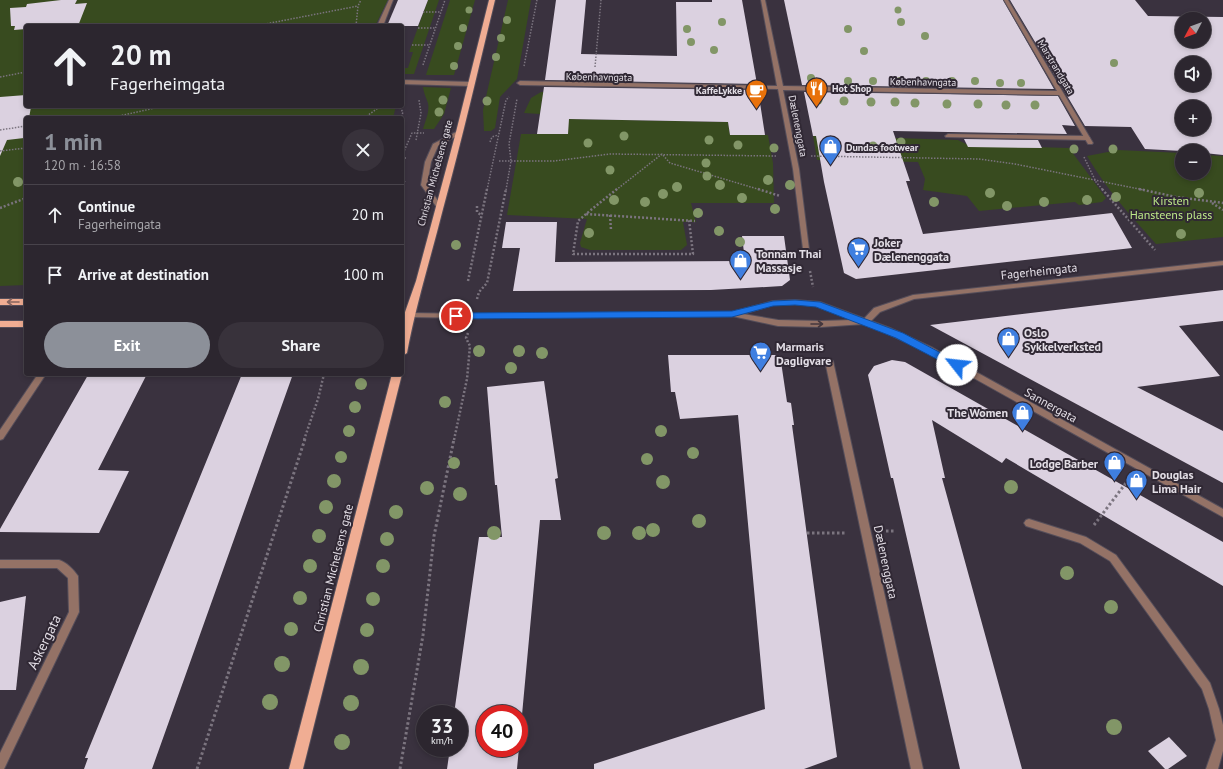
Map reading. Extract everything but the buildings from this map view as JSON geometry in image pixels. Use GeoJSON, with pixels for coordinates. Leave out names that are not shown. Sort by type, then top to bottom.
{"type":"FeatureCollection","features":[{"type":"Feature","properties":{"kind":"main road","name":"Christian Michelsens gate"},"geometry":{"type":"LineString","coordinates":[[404,314],[420,281],[460,132],[492,0]]}},
{"type":"Feature","properties":{"kind":"main road"},"geometry":{"type":"LineString","coordinates":[[0,302],[24,302]]}},
{"type":"Feature","properties":{"kind":"main road"},"geometry":{"type":"LineString","coordinates":[[0,324],[24,324]]}},
{"type":"Feature","properties":{"kind":"main road","name":"Christian Michelsens gate"},"geometry":{"type":"LineString","coordinates":[[296,769],[396,376]]}},
{"type":"Feature","properties":{"kind":"street"},"geometry":{"type":"LineString","coordinates":[[381,24],[391,0]]}},
{"type":"Feature","properties":{"kind":"street","name":"Dælenenggata"},"geometry":{"type":"LineString","coordinates":[[763,0],[796,169],[807,256]]}},
{"type":"Feature","properties":{"kind":"street","name":"Marstrandgata"},"geometry":{"type":"LineString","coordinates":[[1006,0],[1089,140]]}},
{"type":"Feature","properties":{"kind":"street"},"geometry":{"type":"LineString","coordinates":[[404,82],[471,84]]}},
{"type":"Feature","properties":{"kind":"street","name":"Københavngata"},"geometry":{"type":"LineString","coordinates":[[520,83],[593,86],[1061,94]]}},
{"type":"Feature","properties":{"kind":"street"},"geometry":{"type":"LineString","coordinates":[[440,208],[424,185],[428,162],[434,145],[460,132]]}},
{"type":"Feature","properties":{"kind":"street"},"geometry":{"type":"LineString","coordinates":[[948,136],[1089,140]]}},
{"type":"Feature","properties":{"kind":"street","name":"Fagerheimgata"},"geometry":{"type":"LineString","coordinates":[[865,322],[877,310],[913,297],[1223,263]]}},
{"type":"Feature","properties":{"kind":"street"},"geometry":{"type":"LineString","coordinates":[[732,314],[773,303],[795,302],[817,304],[865,322]]}},
{"type":"Feature","properties":{"kind":"street"},"geometry":{"type":"LineString","coordinates":[[404,314],[480,316],[732,314],[778,323],[821,324],[865,322]]}},
{"type":"Feature","properties":{"kind":"street","name":"Sannergata"},"geometry":{"type":"LineString","coordinates":[[865,322],[894,333],[930,350],[1223,513]]}},
{"type":"Feature","properties":{"kind":"street","name":"Dælenenggata"},"geometry":{"type":"LineString","coordinates":[[829,361],[917,769]]}},
{"type":"Feature","properties":{"kind":"street"},"geometry":{"type":"LineString","coordinates":[[0,437],[41,376]]}},
{"type":"Feature","properties":{"kind":"street"},"geometry":{"type":"LineString","coordinates":[[1029,523],[1083,540],[1113,558],[1206,686],[1214,709],[1221,740],[1212,769]]}},
{"type":"Feature","properties":{"kind":"street","name":"Askergata"},"geometry":{"type":"LineString","coordinates":[[0,564],[58,564],[73,576],[74,612],[0,765]]}},
{"type":"Feature","properties":{"kind":"path"},"geometry":{"type":"LineString","coordinates":[[356,24],[358,6],[361,0]]}},
{"type":"Feature","properties":{"kind":"path"},"geometry":{"type":"LineString","coordinates":[[421,70],[445,0]]}},
{"type":"Feature","properties":{"kind":"path"},"geometry":{"type":"LineString","coordinates":[[479,292],[487,283],[490,273],[511,161],[509,144],[518,91],[537,0]]}},
{"type":"Feature","properties":{"kind":"path"},"geometry":{"type":"LineString","coordinates":[[593,86],[601,0]]}},
{"type":"Feature","properties":{"kind":"path"},"geometry":{"type":"LineString","coordinates":[[265,24],[358,6]]}},
{"type":"Feature","properties":{"kind":"path"},"geometry":{"type":"LineString","coordinates":[[423,12],[441,12]]}},
{"type":"Feature","properties":{"kind":"path"},"geometry":{"type":"LineString","coordinates":[[418,28],[435,28]]}},
{"type":"Feature","properties":{"kind":"path"},"geometry":{"type":"LineString","coordinates":[[412,45],[430,45]]}},
{"type":"Feature","properties":{"kind":"path"},"geometry":{"type":"LineString","coordinates":[[0,77],[24,72]]}},
{"type":"Feature","properties":{"kind":"path"},"geometry":{"type":"LineString","coordinates":[[468,281],[506,100],[518,91]]}},
{"type":"Feature","properties":{"kind":"path"},"geometry":{"type":"LineString","coordinates":[[416,140],[421,113],[420,102],[417,97]]}},
{"type":"Feature","properties":{"kind":"path"},"geometry":{"type":"LineString","coordinates":[[119,116],[155,108]]}},
{"type":"Feature","properties":{"kind":"path"},"geometry":{"type":"LineString","coordinates":[[366,116],[376,108]]}},
{"type":"Feature","properties":{"kind":"path"},"geometry":{"type":"LineString","coordinates":[[0,130],[24,126]]}},
{"type":"Feature","properties":{"kind":"path"},"geometry":{"type":"LineString","coordinates":[[404,152],[412,134]]}},
{"type":"Feature","properties":{"kind":"path"},"geometry":{"type":"LineString","coordinates":[[490,142],[492,137],[498,134]]}},
{"type":"Feature","properties":{"kind":"path"},"geometry":{"type":"LineString","coordinates":[[1089,140],[1081,151],[1096,182],[1113,204],[1155,250]]}},
{"type":"Feature","properties":{"kind":"path"},"geometry":{"type":"LineString","coordinates":[[0,151],[24,148]]}},
{"type":"Feature","properties":{"kind":"path"},"geometry":{"type":"LineString","coordinates":[[499,161],[554,161],[610,154],[778,156]]}},
{"type":"Feature","properties":{"kind":"path"},"geometry":{"type":"LineString","coordinates":[[662,154],[670,163],[780,196]]}},
{"type":"Feature","properties":{"kind":"path"},"geometry":{"type":"LineString","coordinates":[[662,154],[578,221],[573,254],[693,254],[689,220]]}},
{"type":"Feature","properties":{"kind":"path"},"geometry":{"type":"LineString","coordinates":[[809,156],[979,159],[1015,164],[1096,182],[1211,203],[1223,203]]}},
{"type":"Feature","properties":{"kind":"path"},"geometry":{"type":"LineString","coordinates":[[404,184],[406,177]]}},
{"type":"Feature","properties":{"kind":"path"},"geometry":{"type":"LineString","coordinates":[[0,208],[24,199]]}},
{"type":"Feature","properties":{"kind":"path"},"geometry":{"type":"LineString","coordinates":[[1211,203],[1223,210]]}},
{"type":"Feature","properties":{"kind":"path"},"geometry":{"type":"LineString","coordinates":[[477,206],[477,212],[481,215]]}},
{"type":"Feature","properties":{"kind":"path"},"geometry":{"type":"LineString","coordinates":[[586,214],[695,221]]}},
{"type":"Feature","properties":{"kind":"path"},"geometry":{"type":"LineString","coordinates":[[610,215],[611,230]]}},
{"type":"Feature","properties":{"kind":"path"},"geometry":{"type":"LineString","coordinates":[[400,769],[423,635],[434,536],[467,379],[470,346],[466,338]]}},
{"type":"Feature","properties":{"kind":"path"},"geometry":{"type":"LineString","coordinates":[[197,769],[318,399],[324,376]]}},
{"type":"Feature","properties":{"kind":"path"},"geometry":{"type":"LineString","coordinates":[[1083,540],[1126,483]]}},
{"type":"Feature","properties":{"kind":"green space"},"geometry":{"type":"Polygon","coordinates":[[[0,0],[388,0],[376,24],[24,24],[24,108],[396,108],[394,116],[24,116],[24,285],[0,286],[0,0]]]}},
{"type":"Feature","properties":{"kind":"green space"},"geometry":{"type":"Polygon","coordinates":[[[428,0],[439,0],[414,74],[404,74],[404,68],[408,68],[413,52],[409,52],[428,0]]]}},
{"type":"Feature","properties":{"kind":"green space"},"geometry":{"type":"Polygon","coordinates":[[[450,0],[475,0],[454,75],[426,75],[450,0]]]}},
{"type":"Feature","properties":{"kind":"green space"},"geometry":{"type":"Polygon","coordinates":[[[508,0],[531,0],[517,79],[500,97],[495,128],[491,131],[484,131],[483,110],[508,0]]]}},
{"type":"Feature","properties":{"kind":"green space"},"geometry":{"type":"Polygon","coordinates":[[[423,87],[451,88],[444,114],[434,129],[423,129],[427,116],[428,103],[423,87]]]}},
{"type":"Feature","properties":{"kind":"green space"},"geometry":{"type":"Polygon","coordinates":[[[541,92],[732,96],[542,100],[540,114],[524,113],[531,98],[541,92]]]}},
{"type":"Feature","properties":{"kind":"green space"},"geometry":{"type":"Polygon","coordinates":[[[568,119],[728,122],[730,135],[768,135],[773,163],[774,203],[691,203],[696,222],[683,222],[687,245],[681,250],[590,250],[581,247],[580,243],[587,219],[507,215],[521,134],[568,134],[568,119]]]}},
{"type":"Feature","properties":{"kind":"green space"},"geometry":{"type":"Polygon","coordinates":[[[892,131],[895,138],[958,140],[968,145],[1069,148],[1106,198],[1102,202],[1079,205],[1075,202],[979,211],[967,196],[923,190],[925,179],[918,162],[817,160],[813,136],[850,137],[892,131]]]}},
{"type":"Feature","properties":{"kind":"green space","name":"Kirsten Hansteens plass"},"geometry":{"type":"Polygon","coordinates":[[[1118,150],[1175,153],[1175,180],[1211,180],[1211,155],[1223,156],[1223,237],[1156,244],[1111,191],[1087,156],[1118,150]]]}},
{"type":"Feature","properties":{"kind":"place","name":"Hot Shop"},"geometry":{"type":"Point","coordinates":[816,108]}},
{"type":"Feature","properties":{"kind":"place","name":"KaffeLykke"},"geometry":{"type":"Point","coordinates":[757,110]}},
{"type":"Feature","properties":{"kind":"place","name":"Dundas footwear"},"geometry":{"type":"Point","coordinates":[830,166]}},
{"type":"Feature","properties":{"kind":"place","name":"Joker Dælenenggata"},"geometry":{"type":"Point","coordinates":[858,268]}},
{"type":"Feature","properties":{"kind":"place","name":"Tonnam Thai Massasje"},"geometry":{"type":"Point","coordinates":[740,280]}},
{"type":"Feature","properties":{"kind":"place","name":"Oslo Sykkelverksted"},"geometry":{"type":"Point","coordinates":[1008,358]}},
{"type":"Feature","properties":{"kind":"place","name":"Marmaris Dagligvare"},"geometry":{"type":"Point","coordinates":[761,372]}},
{"type":"Feature","properties":{"kind":"place","name":"The Women"},"geometry":{"type":"Point","coordinates":[1023,432]}},
{"type":"Feature","properties":{"kind":"place","name":"Lodge Barber"},"geometry":{"type":"Point","coordinates":[1114,482]}},
{"type":"Feature","properties":{"kind":"place","name":"Douglas Lima Hair"},"geometry":{"type":"Point","coordinates":[1137,500]}},
{"type":"Feature","properties":{"kind":"route"},"geometry":{"type":"LineString","coordinates":[[456,316],[732,314],[773,303],[795,302],[817,304],[887,330],[930,350],[957,365]]}}]}
